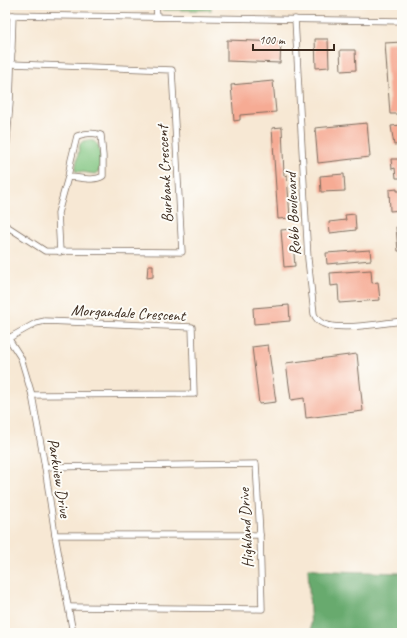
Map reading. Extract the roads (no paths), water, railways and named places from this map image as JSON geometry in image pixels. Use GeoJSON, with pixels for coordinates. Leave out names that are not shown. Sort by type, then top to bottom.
{"type":"FeatureCollection","features":[{"type":"Feature","properties":{"kind":"street"},"geometry":{"type":"LineString","coordinates":[[156,5],[157,16]]}},
{"type":"Feature","properties":{"kind":"street"},"geometry":{"type":"LineString","coordinates":[[5,15],[157,16],[402,21]]}},
{"type":"Feature","properties":{"kind":"street"},"geometry":{"type":"LineString","coordinates":[[5,164],[13,15]]}},
{"type":"Feature","properties":{"kind":"street","name":"Robb Boulevard"},"geometry":{"type":"LineString","coordinates":[[295,19],[308,255],[314,314],[316,319],[320,322],[326,325],[339,327],[402,321]]}},
{"type":"Feature","properties":{"kind":"street"},"geometry":{"type":"LineString","coordinates":[[5,51],[12,51]]}},
{"type":"Feature","properties":{"kind":"street","name":"Burbank Crescent"},"geometry":{"type":"LineString","coordinates":[[5,225],[45,251],[182,252],[172,70],[11,64]]}},
{"type":"Feature","properties":{"kind":"street"},"geometry":{"type":"LineString","coordinates":[[60,252],[58,213],[68,178],[77,136],[86,133],[101,135],[104,156],[103,176],[89,179],[78,177],[68,178]]}},
{"type":"Feature","properties":{"kind":"street","name":"Morgandale Crescent"},"geometry":{"type":"LineString","coordinates":[[7,336],[36,323],[45,321],[192,327],[194,394],[32,395]]}},
{"type":"Feature","properties":{"kind":"street","name":"Parkview Drive"},"geometry":{"type":"LineString","coordinates":[[7,336],[21,358],[32,395],[55,535],[74,633]]}},
{"type":"Feature","properties":{"kind":"street","name":"Highland Drive"},"geometry":{"type":"LineString","coordinates":[[45,467],[256,464],[262,609],[69,607]]}},
{"type":"Feature","properties":{"kind":"street"},"geometry":{"type":"LineString","coordinates":[[55,535],[260,536]]}}]}
